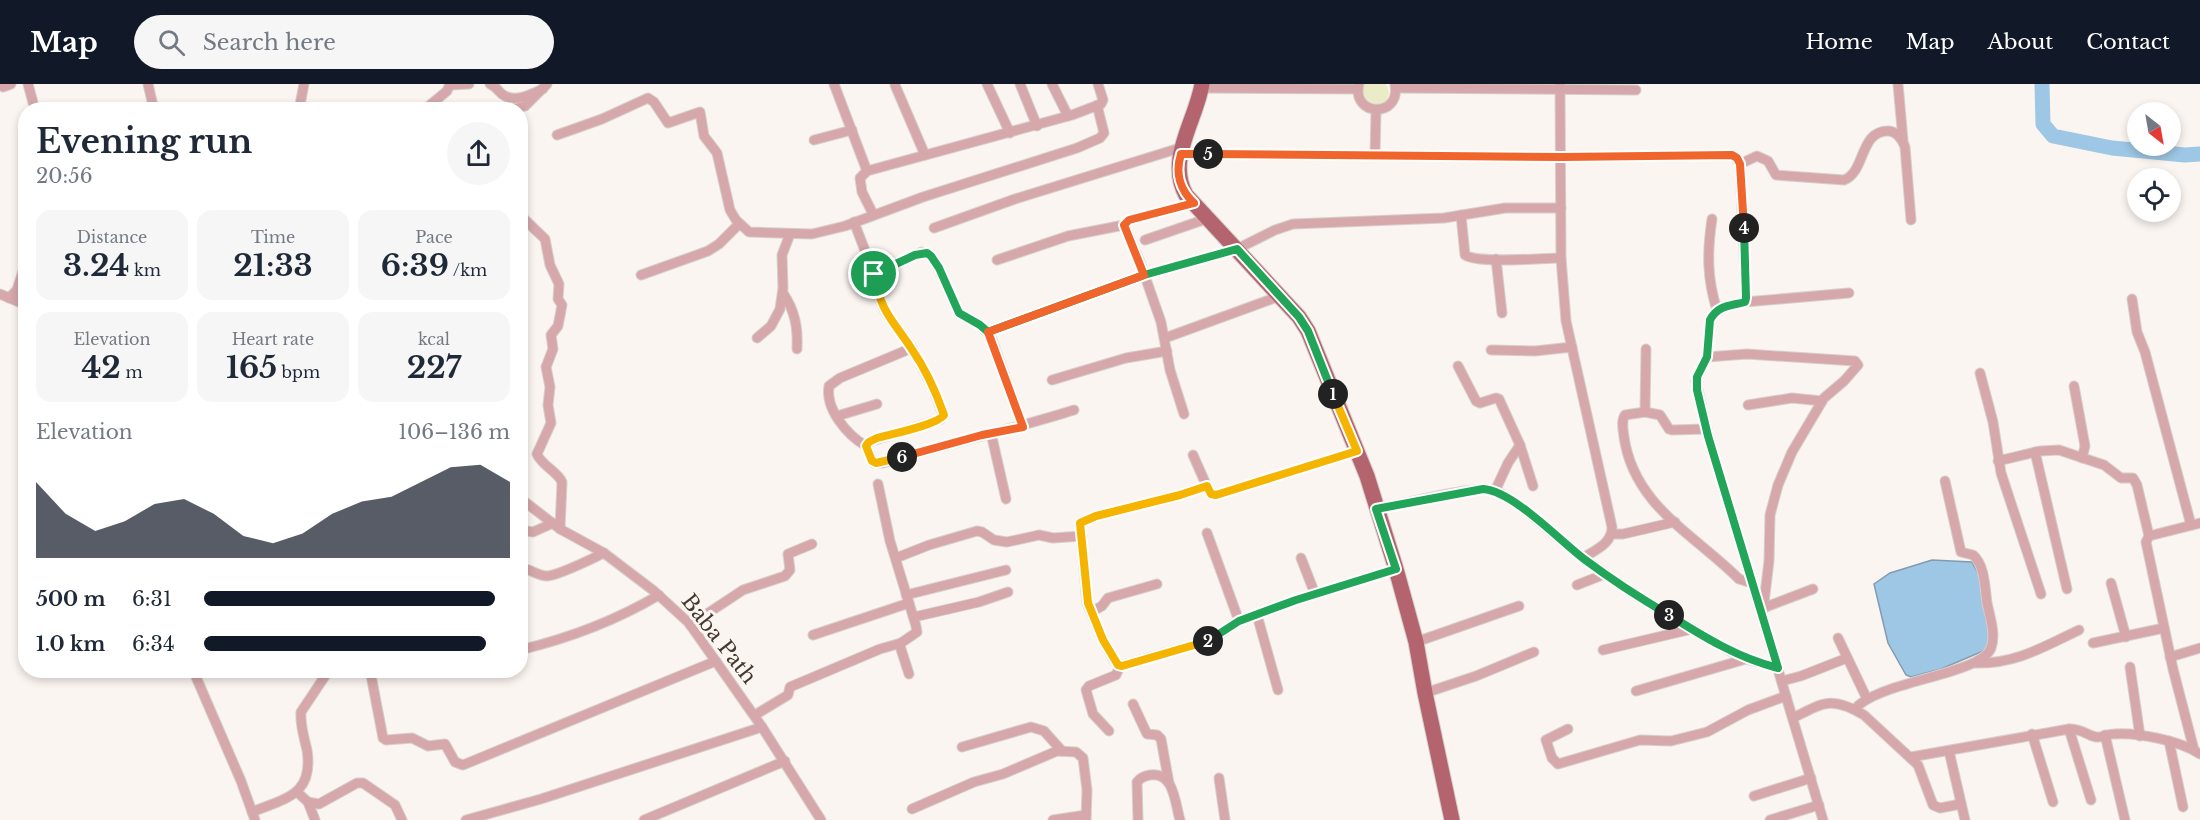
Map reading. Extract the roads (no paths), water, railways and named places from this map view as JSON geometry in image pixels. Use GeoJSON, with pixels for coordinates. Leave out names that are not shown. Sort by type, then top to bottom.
{"type":"FeatureCollection","features":[{"type":"Feature","properties":{"kind":"main road"},"geometry":{"type":"LineString","coordinates":[[1202,86],[1178,167],[1180,185],[1186,195],[1299,317],[1308,331],[1367,476],[1396,569],[1416,642],[1452,820]]}},
{"type":"Feature","properties":{"kind":"street"},"geometry":{"type":"LineString","coordinates":[[28,84],[33,102]]}},
{"type":"Feature","properties":{"kind":"street"},"geometry":{"type":"LineString","coordinates":[[148,84],[152,102]]}},
{"type":"Feature","properties":{"kind":"street"},"geometry":{"type":"LineString","coordinates":[[301,102],[304,84]]}},
{"type":"Feature","properties":{"kind":"street"},"geometry":{"type":"LineString","coordinates":[[434,102],[451,85],[469,84]]}},
{"type":"Feature","properties":{"kind":"street"},"geometry":{"type":"LineString","coordinates":[[490,84],[496,86],[503,96],[513,98],[522,98],[545,87]]}},
{"type":"Feature","properties":{"kind":"street"},"geometry":{"type":"LineString","coordinates":[[834,84],[867,171]]}},
{"type":"Feature","properties":{"kind":"street"},"geometry":{"type":"LineString","coordinates":[[987,84],[1010,133]]}},
{"type":"Feature","properties":{"kind":"street"},"geometry":{"type":"LineString","coordinates":[[1020,84],[1037,126]]}},
{"type":"Feature","properties":{"kind":"street"},"geometry":{"type":"LineString","coordinates":[[1052,84],[1068,116]]}},
{"type":"Feature","properties":{"kind":"street"},"geometry":{"type":"LineString","coordinates":[[873,214],[860,185],[860,178],[867,171],[1037,126],[1101,104],[1103,100],[1098,84]]}},
{"type":"Feature","properties":{"kind":"street"},"geometry":{"type":"LineString","coordinates":[[1898,84],[1911,220]]}},
{"type":"Feature","properties":{"kind":"street"},"geometry":{"type":"LineString","coordinates":[[895,85],[925,155]]}},
{"type":"Feature","properties":{"kind":"street"},"geometry":{"type":"LineString","coordinates":[[1202,86],[1359,87],[1361,101],[1376,110],[1391,104],[1396,86],[1560,86],[1636,90]]}},
{"type":"Feature","properties":{"kind":"street"},"geometry":{"type":"LineString","coordinates":[[1560,86],[1562,157],[1560,258],[1566,321],[1612,534],[1605,544],[1583,558]]}},
{"type":"Feature","properties":{"kind":"street"},"geometry":{"type":"LineString","coordinates":[[528,103],[545,87]]}},
{"type":"Feature","properties":{"kind":"street"},"geometry":{"type":"LineString","coordinates":[[557,135],[605,118],[648,98],[654,102],[668,123],[700,112],[704,136],[717,153],[730,210],[739,224],[749,232],[812,234],[1077,148],[1100,138],[1104,134],[1097,105]]}},
{"type":"Feature","properties":{"kind":"street"},"geometry":{"type":"LineString","coordinates":[[1375,155],[1376,110]]}},
{"type":"Feature","properties":{"kind":"street"},"geometry":{"type":"LineString","coordinates":[[814,140],[852,129]]}},
{"type":"Feature","properties":{"kind":"street"},"geometry":{"type":"LineString","coordinates":[[1740,164],[1757,156],[1768,161],[1776,175],[1844,180],[1851,176],[1864,150],[1877,134],[1887,131],[1895,132],[1903,141]]}},
{"type":"Feature","properties":{"kind":"street"},"geometry":{"type":"LineString","coordinates":[[934,228],[1015,199],[1182,151],[1562,157],[1732,155],[1740,164],[1747,286],[1745,302]]}},
{"type":"Feature","properties":{"kind":"street"},"geometry":{"type":"LineString","coordinates":[[998,260],[1068,236],[1124,225],[1129,220],[1194,203]]}},
{"type":"Feature","properties":{"kind":"street"},"geometry":{"type":"LineString","coordinates":[[988,332],[1144,275],[1237,249],[1275,230],[1293,224],[1436,219],[1505,208],[1561,208]]}},
{"type":"Feature","properties":{"kind":"street"},"geometry":{"type":"LineString","coordinates":[[1461,215],[1465,255],[1472,258],[1496,259],[1560,258]]}},
{"type":"Feature","properties":{"kind":"street"},"geometry":{"type":"LineString","coordinates":[[1145,240],[1209,218]]}},
{"type":"Feature","properties":{"kind":"street"},"geometry":{"type":"LineString","coordinates":[[1712,219],[1707,252],[1708,271],[1717,310]]}},
{"type":"Feature","properties":{"kind":"street"},"geometry":{"type":"LineString","coordinates":[[854,222],[874,274],[878,296],[885,311],[912,348],[933,388],[943,417],[931,423],[877,438],[866,446]]}},
{"type":"Feature","properties":{"kind":"street"},"geometry":{"type":"LineString","coordinates":[[528,223],[544,238],[550,265],[559,284],[558,299],[562,305],[558,326],[551,335],[552,351],[547,364],[551,423],[537,454],[540,460],[561,479],[563,487],[556,526],[528,531]]}},
{"type":"Feature","properties":{"kind":"street"},"geometry":{"type":"LineString","coordinates":[[641,275],[708,250],[719,244],[739,224]]}},
{"type":"Feature","properties":{"kind":"street"},"geometry":{"type":"LineString","coordinates":[[1124,225],[1144,275],[1165,339],[1170,370],[1184,414]]}},
{"type":"Feature","properties":{"kind":"street"},"geometry":{"type":"LineString","coordinates":[[757,338],[771,326],[780,309],[783,293],[782,255],[790,234]]}},
{"type":"Feature","properties":{"kind":"street"},"geometry":{"type":"LineString","coordinates":[[874,274],[915,255],[927,253],[931,256],[939,268],[959,313],[988,332],[1023,427]]}},
{"type":"Feature","properties":{"kind":"street"},"geometry":{"type":"LineString","coordinates":[[1496,259],[1502,313]]}},
{"type":"Feature","properties":{"kind":"street"},"geometry":{"type":"LineString","coordinates":[[4,296],[17,290],[18,287]]}},
{"type":"Feature","properties":{"kind":"street"},"geometry":{"type":"LineString","coordinates":[[1823,820],[1707,429],[1696,381],[1707,357],[1710,320],[1722,307],[1745,302],[1849,292]]}},
{"type":"Feature","properties":{"kind":"street"},"geometry":{"type":"LineString","coordinates":[[783,293],[794,311],[797,349]]}},
{"type":"Feature","properties":{"kind":"street"},"geometry":{"type":"LineString","coordinates":[[4,296],[18,302]]}},
{"type":"Feature","properties":{"kind":"street"},"geometry":{"type":"LineString","coordinates":[[1165,339],[1280,296]]}},
{"type":"Feature","properties":{"kind":"street"},"geometry":{"type":"LineString","coordinates":[[2132,300],[2137,332],[2196,524],[2149,536]]}},
{"type":"Feature","properties":{"kind":"street"},"geometry":{"type":"LineString","coordinates":[[1491,350],[1535,351],[1572,347]]}},
{"type":"Feature","properties":{"kind":"street"},"geometry":{"type":"LineString","coordinates":[[912,348],[831,382],[829,386],[828,398],[847,432],[866,446],[872,461],[879,464],[991,433],[1023,427],[1074,410]]}},
{"type":"Feature","properties":{"kind":"street"},"geometry":{"type":"LineString","coordinates":[[1645,412],[1646,349]]}},
{"type":"Feature","properties":{"kind":"street"},"geometry":{"type":"LineString","coordinates":[[1052,380],[1126,358],[1167,351]]}},
{"type":"Feature","properties":{"kind":"street"},"geometry":{"type":"LineString","coordinates":[[1707,357],[1747,354],[1836,360],[1858,365],[1844,381],[1828,393],[1792,452],[1770,515],[1769,561],[1763,613]]}},
{"type":"Feature","properties":{"kind":"street"},"geometry":{"type":"LineString","coordinates":[[1458,366],[1476,401],[1480,403],[1499,399],[1520,445],[1533,486]]}},
{"type":"Feature","properties":{"kind":"street"},"geometry":{"type":"LineString","coordinates":[[1980,373],[2009,503],[2041,594]]}},
{"type":"Feature","properties":{"kind":"street"},"geometry":{"type":"LineString","coordinates":[[2074,386],[2085,446],[2082,458]]}},
{"type":"Feature","properties":{"kind":"street"},"geometry":{"type":"LineString","coordinates":[[1748,405],[1792,398],[1822,401]]}},
{"type":"Feature","properties":{"kind":"street"},"geometry":{"type":"LineString","coordinates":[[837,416],[877,404]]}},
{"type":"Feature","properties":{"kind":"street"},"geometry":{"type":"LineString","coordinates":[[1707,429],[1672,430],[1660,416],[1645,412],[1635,412],[1623,417],[1626,447],[1641,486],[1675,522],[1739,579],[1752,583]]}},
{"type":"Feature","properties":{"kind":"street"},"geometry":{"type":"LineString","coordinates":[[991,433],[1006,499]]}},
{"type":"Feature","properties":{"kind":"street"},"geometry":{"type":"LineString","coordinates":[[1495,491],[1508,463],[1520,445]]}},
{"type":"Feature","properties":{"kind":"street"},"geometry":{"type":"LineString","coordinates":[[1998,461],[2035,452],[2059,450],[2104,465],[2121,478],[2133,478],[2136,481],[2149,536],[2146,542],[2170,657],[2197,752]]}},
{"type":"Feature","properties":{"kind":"street"},"geometry":{"type":"LineString","coordinates":[[1193,455],[1211,494],[1216,495],[1357,451]]}},
{"type":"Feature","properties":{"kind":"street"},"geometry":{"type":"LineString","coordinates":[[2035,452],[2067,590]]}},
{"type":"Feature","properties":{"kind":"street"},"geometry":{"type":"LineString","coordinates":[[1855,710],[1867,699],[1973,663],[1988,654],[1991,647],[1992,629],[1980,566],[1977,558],[1959,549],[1945,482]]}},
{"type":"Feature","properties":{"kind":"street"},"geometry":{"type":"LineString","coordinates":[[755,716],[788,695],[790,687],[880,649],[902,643],[917,632],[890,541],[878,484]]}},
{"type":"Feature","properties":{"kind":"street"},"geometry":{"type":"LineString","coordinates":[[1120,666],[1114,660],[1091,612],[1087,598],[1081,521],[1207,486]]}},
{"type":"Feature","properties":{"kind":"street"},"geometry":{"type":"LineString","coordinates":[[1376,509],[1474,490],[1495,491],[1514,502],[1605,574],[1692,629],[1746,659],[1778,668]]}},
{"type":"Feature","properties":{"kind":"street","name":"Baba Path"},"geometry":{"type":"LineString","coordinates":[[528,504],[556,526],[604,553],[659,595],[690,625],[755,716],[821,820]]}},
{"type":"Feature","properties":{"kind":"street"},"geometry":{"type":"LineString","coordinates":[[1612,534],[1623,534],[1675,522]]}},
{"type":"Feature","properties":{"kind":"street"},"geometry":{"type":"LineString","coordinates":[[896,558],[929,545],[977,531],[994,540],[1007,543],[1039,535],[1053,538],[1082,536]]}},
{"type":"Feature","properties":{"kind":"street"},"geometry":{"type":"LineString","coordinates":[[1207,534],[1239,621]]}},
{"type":"Feature","properties":{"kind":"street"},"geometry":{"type":"LineString","coordinates":[[690,625],[742,590],[785,576],[790,570],[788,554],[812,544]]}},
{"type":"Feature","properties":{"kind":"street"},"geometry":{"type":"LineString","coordinates":[[528,568],[539,574],[551,575],[604,553]]}},
{"type":"Feature","properties":{"kind":"street"},"geometry":{"type":"LineString","coordinates":[[1301,558],[1315,594]]}},
{"type":"Feature","properties":{"kind":"street"},"geometry":{"type":"LineString","coordinates":[[1109,731],[1093,714],[1086,688],[1116,675],[1120,666],[1213,639],[1239,621],[1396,569]]}},
{"type":"Feature","properties":{"kind":"street"},"geometry":{"type":"LineString","coordinates":[[813,635],[908,599],[1006,570]]}},
{"type":"Feature","properties":{"kind":"street"},"geometry":{"type":"LineString","coordinates":[[1577,585],[1605,574]]}},
{"type":"Feature","properties":{"kind":"street"},"geometry":{"type":"LineString","coordinates":[[2111,583],[2126,637]]}},
{"type":"Feature","properties":{"kind":"street"},"geometry":{"type":"LineString","coordinates":[[1091,612],[1102,606],[1108,598],[1157,584]]}},
{"type":"Feature","properties":{"kind":"street"},"geometry":{"type":"LineString","coordinates":[[1763,613],[1813,589]]}},
{"type":"Feature","properties":{"kind":"street"},"geometry":{"type":"LineString","coordinates":[[914,617],[979,602],[1008,592]]}},
{"type":"Feature","properties":{"kind":"street"},"geometry":{"type":"LineString","coordinates":[[528,648],[591,629],[622,616],[659,595]]}},
{"type":"Feature","properties":{"kind":"street"},"geometry":{"type":"LineString","coordinates":[[1416,642],[1519,606]]}},
{"type":"Feature","properties":{"kind":"street"},"geometry":{"type":"LineString","coordinates":[[1257,615],[1278,690]]}},
{"type":"Feature","properties":{"kind":"street"},"geometry":{"type":"LineString","coordinates":[[2093,643],[2164,628]]}},
{"type":"Feature","properties":{"kind":"street"},"geometry":{"type":"LineString","coordinates":[[1603,650],[1692,629]]}},
{"type":"Feature","properties":{"kind":"street"},"geometry":{"type":"LineString","coordinates":[[1973,663],[1993,663],[2019,658],[2079,630]]}},
{"type":"Feature","properties":{"kind":"street"},"geometry":{"type":"LineString","coordinates":[[1838,638],[1867,699]]}},
{"type":"Feature","properties":{"kind":"street"},"geometry":{"type":"LineString","coordinates":[[902,643],[900,646],[909,674]]}},
{"type":"Feature","properties":{"kind":"street"},"geometry":{"type":"LineString","coordinates":[[2170,657],[2200,648]]}},
{"type":"Feature","properties":{"kind":"street"},"geometry":{"type":"LineString","coordinates":[[1425,693],[1476,676],[1534,652]]}},
{"type":"Feature","properties":{"kind":"street"},"geometry":{"type":"LineString","coordinates":[[1782,681],[1847,658]]}},
{"type":"Feature","properties":{"kind":"street"},"geometry":{"type":"LineString","coordinates":[[1636,691],[1746,659]]}},
{"type":"Feature","properties":{"kind":"street"},"geometry":{"type":"LineString","coordinates":[[372,678],[383,738],[387,740],[412,738],[428,746],[445,744],[455,762],[463,765],[716,661]]}},
{"type":"Feature","properties":{"kind":"street"},"geometry":{"type":"LineString","coordinates":[[2130,667],[2140,736]]}},
{"type":"Feature","properties":{"kind":"street"},"geometry":{"type":"LineString","coordinates":[[196,678],[241,781],[253,816],[297,792],[305,781],[307,753],[301,719],[302,712],[324,678]]}},
{"type":"Feature","properties":{"kind":"street"},"geometry":{"type":"LineString","coordinates":[[1568,729],[1546,741],[1552,758],[1558,764],[1640,740],[1671,741],[1707,732],[1748,710],[1786,696]]}},
{"type":"Feature","properties":{"kind":"street"},"geometry":{"type":"LineString","coordinates":[[1793,718],[1826,702],[1855,710],[1864,715],[1911,757],[1921,772],[1933,805],[1940,808],[1961,804]]}},
{"type":"Feature","properties":{"kind":"street"},"geometry":{"type":"LineString","coordinates":[[1133,704],[1147,734],[1157,735],[1161,739],[1180,820]]}},
{"type":"Feature","properties":{"kind":"street"},"geometry":{"type":"LineString","coordinates":[[466,820],[541,799],[762,727]]}},
{"type":"Feature","properties":{"kind":"street"},"geometry":{"type":"LineString","coordinates":[[962,747],[1031,727],[1044,731],[1062,751]]}},
{"type":"Feature","properties":{"kind":"street"},"geometry":{"type":"LineString","coordinates":[[1911,757],[2069,729],[2082,730],[2096,737],[2120,734],[2169,741],[2197,752]]}},
{"type":"Feature","properties":{"kind":"street"},"geometry":{"type":"LineString","coordinates":[[2069,729],[2091,800]]}},
{"type":"Feature","properties":{"kind":"street"},"geometry":{"type":"LineString","coordinates":[[2032,734],[2053,802]]}},
{"type":"Feature","properties":{"kind":"street"},"geometry":{"type":"LineString","coordinates":[[2105,735],[2125,820]]}},
{"type":"Feature","properties":{"kind":"street"},"geometry":{"type":"LineString","coordinates":[[2169,741],[2183,807]]}},
{"type":"Feature","properties":{"kind":"street"},"geometry":{"type":"LineString","coordinates":[[912,808],[1057,751],[1076,752],[1083,758],[1086,817],[1053,820]]}},
{"type":"Feature","properties":{"kind":"street"},"geometry":{"type":"LineString","coordinates":[[1949,751],[1965,820]]}},
{"type":"Feature","properties":{"kind":"street"},"geometry":{"type":"LineString","coordinates":[[644,820],[784,760]]}},
{"type":"Feature","properties":{"kind":"street"},"geometry":{"type":"LineString","coordinates":[[1138,820],[1136,786],[1139,779],[1159,775],[1164,777],[1170,785]]}},
{"type":"Feature","properties":{"kind":"street"},"geometry":{"type":"LineString","coordinates":[[1218,778],[1225,820]]}},
{"type":"Feature","properties":{"kind":"street"},"geometry":{"type":"LineString","coordinates":[[1754,796],[1811,778]]}},
{"type":"Feature","properties":{"kind":"street"},"geometry":{"type":"LineString","coordinates":[[308,802],[319,804],[360,783],[392,802],[398,808],[402,820]]}},
{"type":"Feature","properties":{"kind":"street"},"geometry":{"type":"LineString","coordinates":[[297,792],[308,802],[315,820]]}},
{"type":"Feature","properties":{"kind":"street"},"geometry":{"type":"LineString","coordinates":[[1770,820],[1819,805]]}},
{"type":"Feature","properties":{"kind":"water"},"geometry":{"type":"Polygon","coordinates":[[[1932,560],[1972,562],[1980,577],[1990,635],[1988,649],[1941,669],[1911,677],[1906,675],[1888,643],[1874,584],[1890,573],[1932,560]]]}},
{"type":"Feature","properties":{"kind":"waterway"},"geometry":{"type":"LineString","coordinates":[[2042,84],[2043,124],[2053,136],[2112,148],[2185,155],[2200,154]]}}]}
